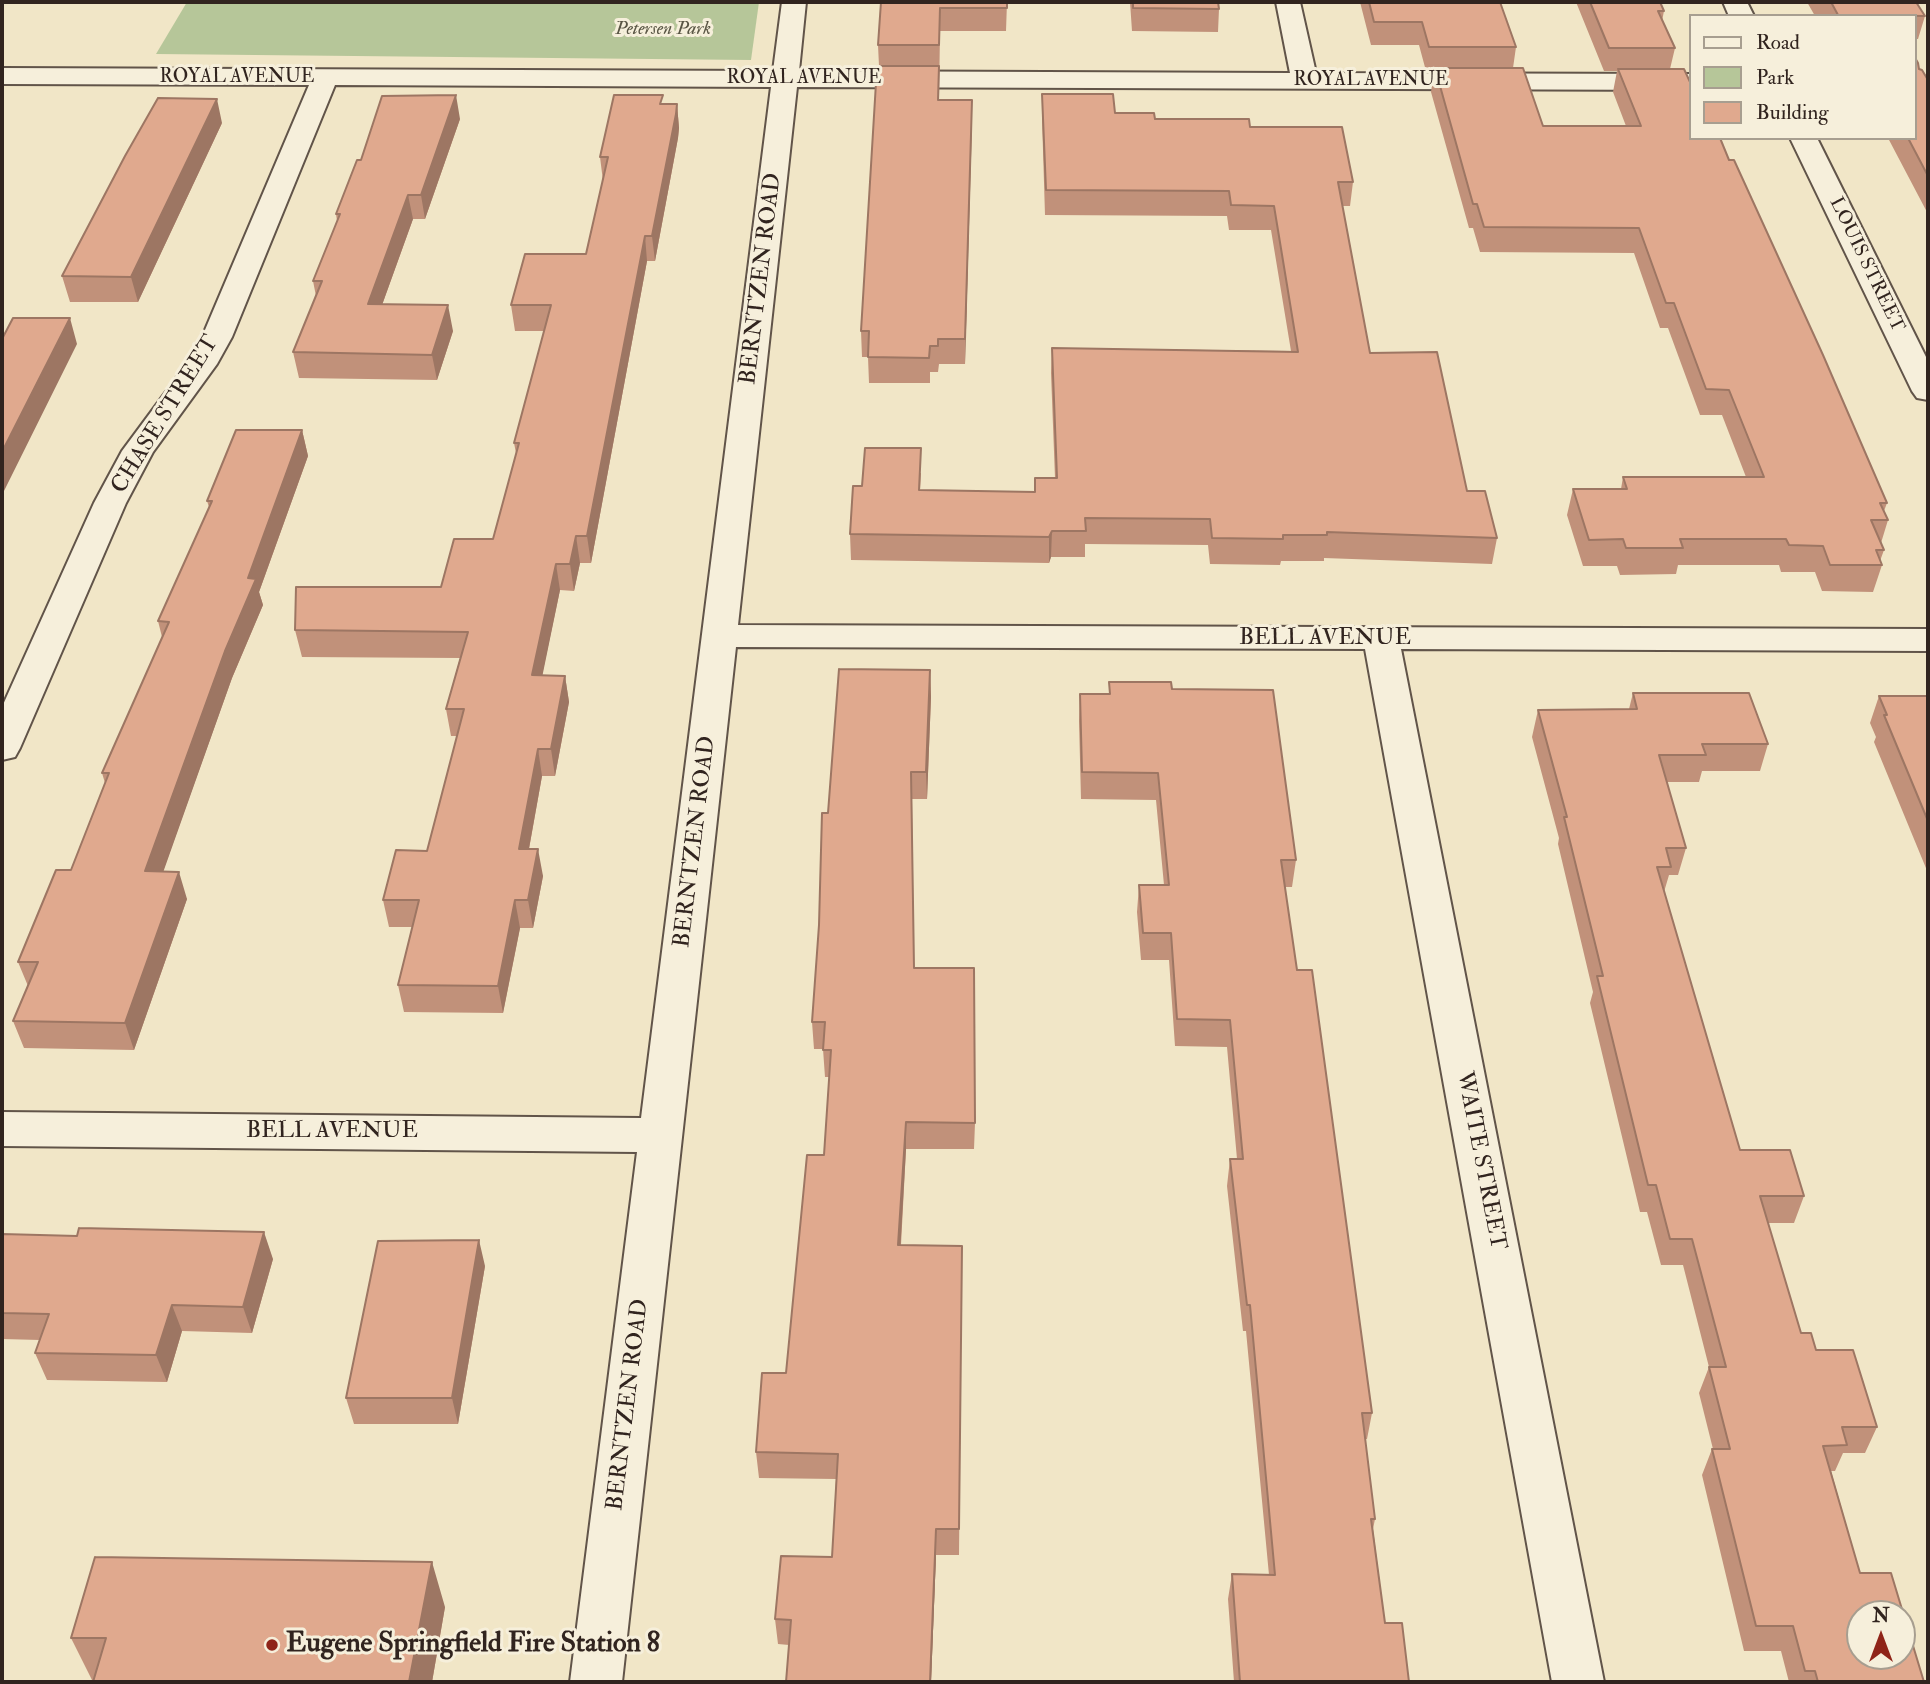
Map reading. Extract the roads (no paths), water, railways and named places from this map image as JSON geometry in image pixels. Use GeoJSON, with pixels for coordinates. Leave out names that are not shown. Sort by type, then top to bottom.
{"type":"FeatureCollection","features":[{"type":"Feature","properties":{"kind":"street","name":"BERNTZEN ROAD"},"geometry":{"type":"LineString","coordinates":[[596,1682],[794,2]]}},
{"type":"Feature","properties":{"kind":"street"},"geometry":{"type":"LineString","coordinates":[[1288,2],[1305,81]]}},
{"type":"Feature","properties":{"kind":"street","name":"ROYAL AVENUE"},"geometry":{"type":"LineString","coordinates":[[2,76],[1688,82]]}},
{"type":"Feature","properties":{"kind":"street","name":"CHASE STREET"},"geometry":{"type":"LineString","coordinates":[[2,748],[110,503],[138,451],[202,364],[217,337],[324,79]]}},
{"type":"Feature","properties":{"kind":"street","name":"LOUIS STREET"},"geometry":{"type":"LineString","coordinates":[[1805,140],[1928,391]]}},
{"type":"Feature","properties":{"kind":"street","name":"BELL AVENUE"},"geometry":{"type":"LineString","coordinates":[[721,636],[1928,640]]}},
{"type":"Feature","properties":{"kind":"street","name":"WAITE STREET"},"geometry":{"type":"LineString","coordinates":[[1381,639],[1578,1682]]}},
{"type":"Feature","properties":{"kind":"street","name":"BELL AVENUE"},"geometry":{"type":"LineString","coordinates":[[2,1129],[662,1135]]}},
{"type":"Feature","properties":{"kind":"place","name":"Eugene Springfield Fire Station 8"},"geometry":{"type":"Point","coordinates":[272,1645]}},
{"type":"Feature","properties":{"kind":"park label","name":"Petersen Park"},"geometry":{"type":"Point","coordinates":[663,30]}}]}
